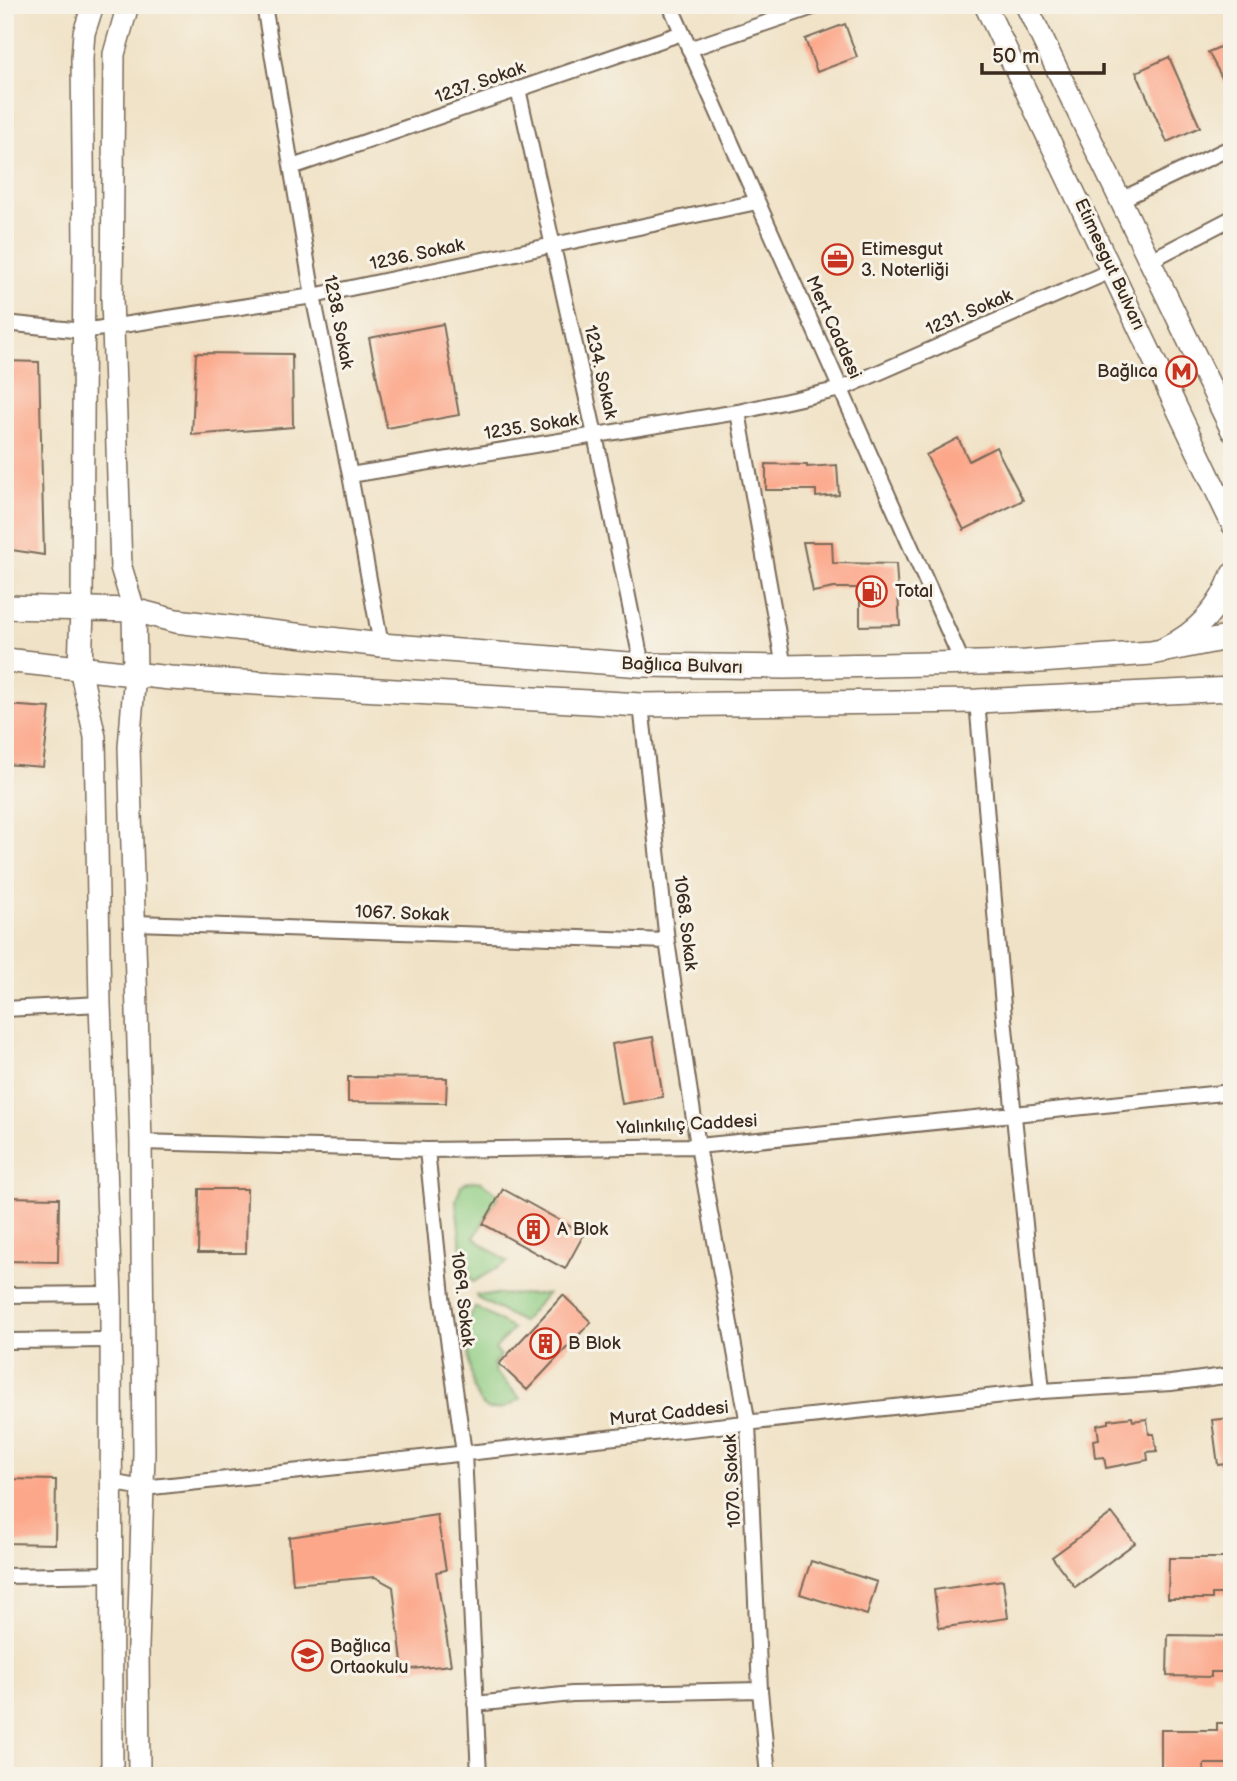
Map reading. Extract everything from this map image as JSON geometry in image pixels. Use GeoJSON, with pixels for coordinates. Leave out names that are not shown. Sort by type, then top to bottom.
{"type":"FeatureCollection","features":[{"type":"Feature","properties":{"kind":"main road"},"geometry":{"type":"LineString","coordinates":[[93,5],[85,33],[82,58],[80,668],[95,737],[111,1340],[113,1776]]}},
{"type":"Feature","properties":{"kind":"main road"},"geometry":{"type":"LineString","coordinates":[[128,5],[114,54],[112,327],[121,567],[134,610],[135,673],[129,747],[141,1142],[143,1488],[138,1647],[139,1776]]}},
{"type":"Feature","properties":{"kind":"main road","name":"Etimesgut Bulvarı"},"geometry":{"type":"LineString","coordinates":[[985,5],[1232,524]]}},
{"type":"Feature","properties":{"kind":"main road","name":"Etimesgut Bulvarı"},"geometry":{"type":"LineString","coordinates":[[1026,5],[1232,431]]}},
{"type":"Feature","properties":{"kind":"main road"},"geometry":{"type":"LineString","coordinates":[[1151,653],[1178,642],[1202,624],[1220,601],[1232,574]]}},
{"type":"Feature","properties":{"kind":"main road"},"geometry":{"type":"LineString","coordinates":[[5,607],[82,609]]}},
{"type":"Feature","properties":{"kind":"main road","name":"Bağlıca Bulvarı"},"geometry":{"type":"LineString","coordinates":[[82,609],[134,610],[176,621],[381,645],[642,665],[784,667],[963,664],[1151,653],[1232,637]]}},
{"type":"Feature","properties":{"kind":"main road"},"geometry":{"type":"LineString","coordinates":[[5,660],[170,678],[640,705],[977,701],[1232,689]]}},
{"type":"Feature","properties":{"kind":"street","name":"1238. Sokak"},"geometry":{"type":"LineString","coordinates":[[264,5],[313,296],[351,475],[381,645]]}},
{"type":"Feature","properties":{"kind":"street","name":"Mert Caddesi"},"geometry":{"type":"LineString","coordinates":[[670,5],[963,664]]}},
{"type":"Feature","properties":{"kind":"street"},"geometry":{"type":"LineString","coordinates":[[689,49],[819,5]]}},
{"type":"Feature","properties":{"kind":"street","name":"1237. Sokak"},"geometry":{"type":"LineString","coordinates":[[292,167],[682,33]]}},
{"type":"Feature","properties":{"kind":"street","name":"1234. Sokak"},"geometry":{"type":"LineString","coordinates":[[518,89],[595,435],[642,665]]}},
{"type":"Feature","properties":{"kind":"street"},"geometry":{"type":"LineString","coordinates":[[1120,201],[1232,148]]}},
{"type":"Feature","properties":{"kind":"street","name":"1236. Sokak"},"geometry":{"type":"LineString","coordinates":[[5,323],[83,331],[313,296],[757,202]]}},
{"type":"Feature","properties":{"kind":"street"},"geometry":{"type":"LineString","coordinates":[[1149,261],[1232,218]]}},
{"type":"Feature","properties":{"kind":"street","name":"1231. Sokak"},"geometry":{"type":"LineString","coordinates":[[841,388],[1113,270]]}},
{"type":"Feature","properties":{"kind":"street","name":"1235. Sokak"},"geometry":{"type":"LineString","coordinates":[[351,475],[738,412],[841,388]]}},
{"type":"Feature","properties":{"kind":"street"},"geometry":{"type":"LineString","coordinates":[[738,412],[784,667]]}},
{"type":"Feature","properties":{"kind":"street"},"geometry":{"type":"LineString","coordinates":[[977,701],[1042,1391]]}},
{"type":"Feature","properties":{"kind":"street","name":"1068. Sokak"},"geometry":{"type":"LineString","coordinates":[[640,705],[667,941],[698,1146]]}},
{"type":"Feature","properties":{"kind":"street","name":"1067. Sokak"},"geometry":{"type":"LineString","coordinates":[[135,923],[667,941]]}},
{"type":"Feature","properties":{"kind":"street"},"geometry":{"type":"LineString","coordinates":[[5,1009],[100,1004]]}},
{"type":"Feature","properties":{"kind":"street","name":"Yalınkılıç Caddesi"},"geometry":{"type":"LineString","coordinates":[[141,1142],[427,1150],[698,1146],[1232,1092]]}},
{"type":"Feature","properties":{"kind":"street","name":"1070. Sokak"},"geometry":{"type":"LineString","coordinates":[[698,1146],[748,1424],[760,1690],[768,1776]]}},
{"type":"Feature","properties":{"kind":"street","name":"1069. Sokak"},"geometry":{"type":"LineString","coordinates":[[427,1150],[442,1296],[464,1453],[479,1776]]}},
{"type":"Feature","properties":{"kind":"street"},"geometry":{"type":"LineString","coordinates":[[5,1295],[110,1294]]}},
{"type":"Feature","properties":{"kind":"street"},"geometry":{"type":"LineString","coordinates":[[5,1341],[111,1340]]}},
{"type":"Feature","properties":{"kind":"street","name":"Murat Caddesi"},"geometry":{"type":"LineString","coordinates":[[110,1482],[143,1488],[1042,1391],[1171,1383],[1232,1375]]}},
{"type":"Feature","properties":{"kind":"street"},"geometry":{"type":"LineString","coordinates":[[5,1576],[112,1574]]}},
{"type":"Feature","properties":{"kind":"street"},"geometry":{"type":"LineString","coordinates":[[475,1704],[572,1694],[760,1690]]}},
{"type":"Feature","properties":{"kind":"green space"},"geometry":{"type":"Polygon","coordinates":[[[474,1181],[481,1182],[499,1195],[474,1238],[508,1262],[473,1282],[462,1259],[456,1200],[461,1186],[474,1181]]]}},
{"type":"Feature","properties":{"kind":"green space"},"geometry":{"type":"Polygon","coordinates":[[[547,1294],[522,1322],[476,1295],[547,1294]]]}},
{"type":"Feature","properties":{"kind":"green space"},"geometry":{"type":"Polygon","coordinates":[[[475,1307],[513,1329],[495,1349],[501,1356],[493,1364],[496,1368],[494,1371],[521,1399],[503,1408],[490,1409],[483,1405],[473,1386],[467,1328],[475,1307]]]}},
{"type":"Feature","properties":{"kind":"building"},"geometry":{"type":"Polygon","coordinates":[[[845,24],[857,57],[817,72],[805,39],[845,24]]]}},
{"type":"Feature","properties":{"kind":"building"},"geometry":{"type":"Polygon","coordinates":[[[1232,42],[1232,96],[1208,52],[1232,42]]]}},
{"type":"Feature","properties":{"kind":"building"},"geometry":{"type":"Polygon","coordinates":[[[1169,57],[1200,127],[1167,142],[1136,72],[1169,57]]]}},
{"type":"Feature","properties":{"kind":"building"},"geometry":{"type":"Polygon","coordinates":[[[443,324],[459,415],[387,428],[369,338],[443,324]]]}},
{"type":"Feature","properties":{"kind":"building"},"geometry":{"type":"Polygon","coordinates":[[[196,353],[292,354],[293,427],[192,435],[196,353]]]}},
{"type":"Feature","properties":{"kind":"building"},"geometry":{"type":"Polygon","coordinates":[[[5,361],[39,362],[44,555],[5,549],[5,361]]]}},
{"type":"Feature","properties":{"kind":"building"},"geometry":{"type":"Polygon","coordinates":[[[958,438],[969,461],[996,447],[1023,500],[964,530],[926,455],[958,438]]]}},
{"type":"Feature","properties":{"kind":"building"},"geometry":{"type":"Polygon","coordinates":[[[766,464],[807,467],[837,465],[839,495],[816,497],[816,490],[766,490],[766,464]]]}},
{"type":"Feature","properties":{"kind":"building"},"geometry":{"type":"Polygon","coordinates":[[[803,542],[832,542],[833,563],[896,564],[900,625],[860,626],[860,588],[834,588],[813,592],[803,542]]]}},
{"type":"Feature","properties":{"kind":"building"},"geometry":{"type":"Polygon","coordinates":[[[5,705],[50,708],[43,767],[5,764],[5,705]]]}},
{"type":"Feature","properties":{"kind":"building"},"geometry":{"type":"Polygon","coordinates":[[[653,1037],[663,1097],[622,1104],[612,1044],[653,1037]]]}},
{"type":"Feature","properties":{"kind":"building"},"geometry":{"type":"Polygon","coordinates":[[[348,1077],[447,1078],[446,1103],[348,1102],[348,1077]]]}},
{"type":"Feature","properties":{"kind":"building"},"geometry":{"type":"Polygon","coordinates":[[[199,1189],[247,1189],[246,1253],[198,1253],[199,1189]]]}},
{"type":"Feature","properties":{"kind":"building","name":"A Blok"},"geometry":{"type":"Polygon","coordinates":[[[503,1189],[584,1234],[565,1269],[483,1224],[503,1189]]]}},
{"type":"Feature","properties":{"kind":"building"},"geometry":{"type":"Polygon","coordinates":[[[5,1197],[59,1198],[58,1262],[5,1261],[5,1197]]]}},
{"type":"Feature","properties":{"kind":"building","name":"B Blok"},"geometry":{"type":"Polygon","coordinates":[[[563,1295],[591,1322],[527,1390],[499,1364],[563,1295]]]}},
{"type":"Feature","properties":{"kind":"building"},"geometry":{"type":"Polygon","coordinates":[[[1132,1417],[1133,1421],[1147,1419],[1149,1434],[1154,1434],[1157,1451],[1147,1452],[1148,1460],[1106,1468],[1104,1457],[1095,1458],[1093,1440],[1099,1439],[1097,1425],[1109,1423],[1109,1420],[1132,1417]]]}},
{"type":"Feature","properties":{"kind":"building"},"geometry":{"type":"Polygon","coordinates":[[[1232,1418],[1232,1463],[1218,1465],[1212,1420],[1232,1418]]]}},
{"type":"Feature","properties":{"kind":"building"},"geometry":{"type":"Polygon","coordinates":[[[5,1479],[56,1480],[55,1544],[5,1543],[5,1479]]]}},
{"type":"Feature","properties":{"kind":"building"},"geometry":{"type":"Polygon","coordinates":[[[1112,1513],[1135,1543],[1075,1587],[1052,1557],[1112,1513]]]}},
{"type":"Feature","properties":{"kind":"building"},"geometry":{"type":"Polygon","coordinates":[[[437,1515],[446,1570],[436,1572],[451,1665],[403,1670],[393,1587],[375,1577],[293,1584],[289,1537],[437,1515]]]}},
{"type":"Feature","properties":{"kind":"building"},"geometry":{"type":"Polygon","coordinates":[[[1169,1558],[1232,1558],[1232,1594],[1212,1594],[1212,1599],[1168,1599],[1169,1558]]]}},
{"type":"Feature","properties":{"kind":"building"},"geometry":{"type":"Polygon","coordinates":[[[811,1561],[877,1582],[867,1615],[800,1594],[811,1561]]]}},
{"type":"Feature","properties":{"kind":"building"},"geometry":{"type":"Polygon","coordinates":[[[1003,1580],[1008,1618],[939,1628],[934,1590],[1003,1580]]]}},
{"type":"Feature","properties":{"kind":"building"},"geometry":{"type":"Polygon","coordinates":[[[1168,1635],[1232,1636],[1232,1672],[1211,1672],[1211,1677],[1167,1676],[1168,1635]]]}},
{"type":"Feature","properties":{"kind":"building"},"geometry":{"type":"Polygon","coordinates":[[[1217,1723],[1232,1723],[1232,1764],[1204,1764],[1204,1771],[1161,1771],[1161,1730],[1217,1730],[1217,1723]]]}},
{"type":"Feature","properties":{"kind":"place","name":"Etimesgut 3. Noterliği"},"geometry":{"type":"Point","coordinates":[838,259]}},
{"type":"Feature","properties":{"kind":"place","name":"Bağlıca"},"geometry":{"type":"Point","coordinates":[1181,371]}},
{"type":"Feature","properties":{"kind":"place","name":"Total"},"geometry":{"type":"Point","coordinates":[872,591]}},
{"type":"Feature","properties":{"kind":"place","name":"A Blok"},"geometry":{"type":"Point","coordinates":[534,1229]}},
{"type":"Feature","properties":{"kind":"place","name":"B Blok"},"geometry":{"type":"Point","coordinates":[545,1343]}},
{"type":"Feature","properties":{"kind":"place","name":"Bağlıca Ortaokulu"},"geometry":{"type":"Point","coordinates":[307,1656]}}]}
